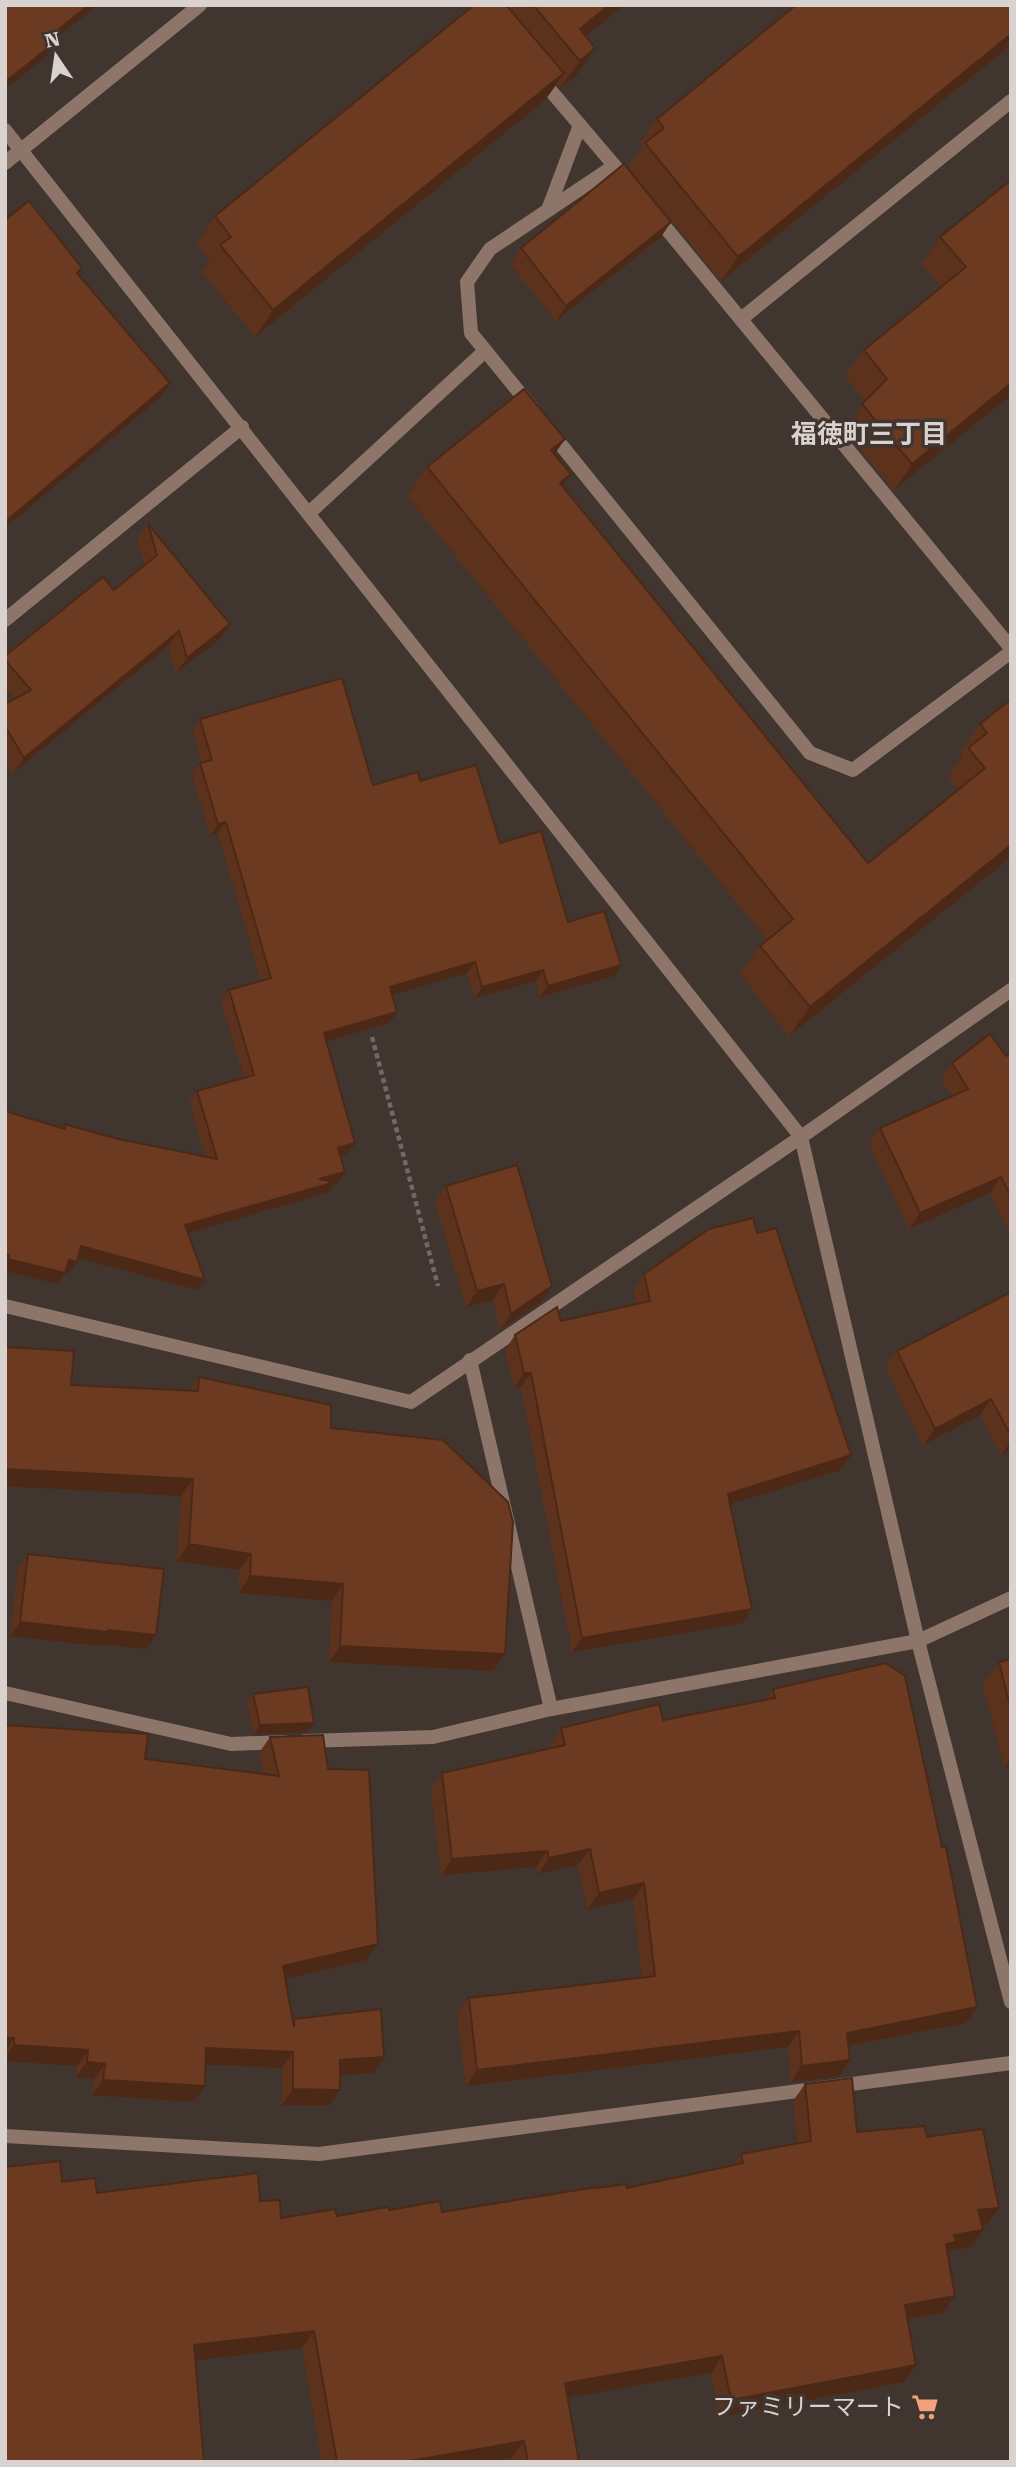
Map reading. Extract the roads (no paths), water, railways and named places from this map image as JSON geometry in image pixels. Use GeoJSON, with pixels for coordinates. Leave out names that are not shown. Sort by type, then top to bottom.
{"type":"FeatureCollection","features":[{"type":"Feature","properties":{"kind":"street"},"geometry":{"type":"LineString","coordinates":[[5,163],[200,5]]}},
{"type":"Feature","properties":{"kind":"street"},"geometry":{"type":"LineString","coordinates":[[529,65],[631,186]]}},
{"type":"Feature","properties":{"kind":"street"},"geometry":{"type":"LineString","coordinates":[[741,319],[1011,101]]}},
{"type":"Feature","properties":{"kind":"street"},"geometry":{"type":"LineString","coordinates":[[548,209],[580,125]]}},
{"type":"Feature","properties":{"kind":"street"},"geometry":{"type":"LineString","coordinates":[[5,130],[801,1137],[918,1641],[1011,2001]]}},
{"type":"Feature","properties":{"kind":"street"},"geometry":{"type":"LineString","coordinates":[[614,166],[489,249],[467,282],[471,333],[810,753],[853,770],[1011,650],[648,207]]}},
{"type":"Feature","properties":{"kind":"street"},"geometry":{"type":"LineString","coordinates":[[309,513],[485,351]]}},
{"type":"Feature","properties":{"kind":"street"},"geometry":{"type":"LineString","coordinates":[[5,620],[242,427]]}},
{"type":"Feature","properties":{"kind":"street"},"geometry":{"type":"LineString","coordinates":[[5,1306],[411,1402],[801,1137],[1011,990]]}},
{"type":"Feature","properties":{"kind":"street"},"geometry":{"type":"LineString","coordinates":[[470,1360],[551,1709]]}},
{"type":"Feature","properties":{"kind":"street"},"geometry":{"type":"LineString","coordinates":[[5,1693],[231,1744],[433,1737],[551,1709],[918,1641],[1011,1598]]}},
{"type":"Feature","properties":{"kind":"street"},"geometry":{"type":"LineString","coordinates":[[5,2136],[319,2154],[1011,2063]]}},
{"type":"Feature","properties":{"kind":"place","name":"ファミリーマート"},"geometry":{"type":"Point","coordinates":[925,2407]}},
{"type":"Feature","properties":{"kind":"district","name":"福徳町三丁目"},"geometry":{"type":"Point","coordinates":[869,434]}}]}
